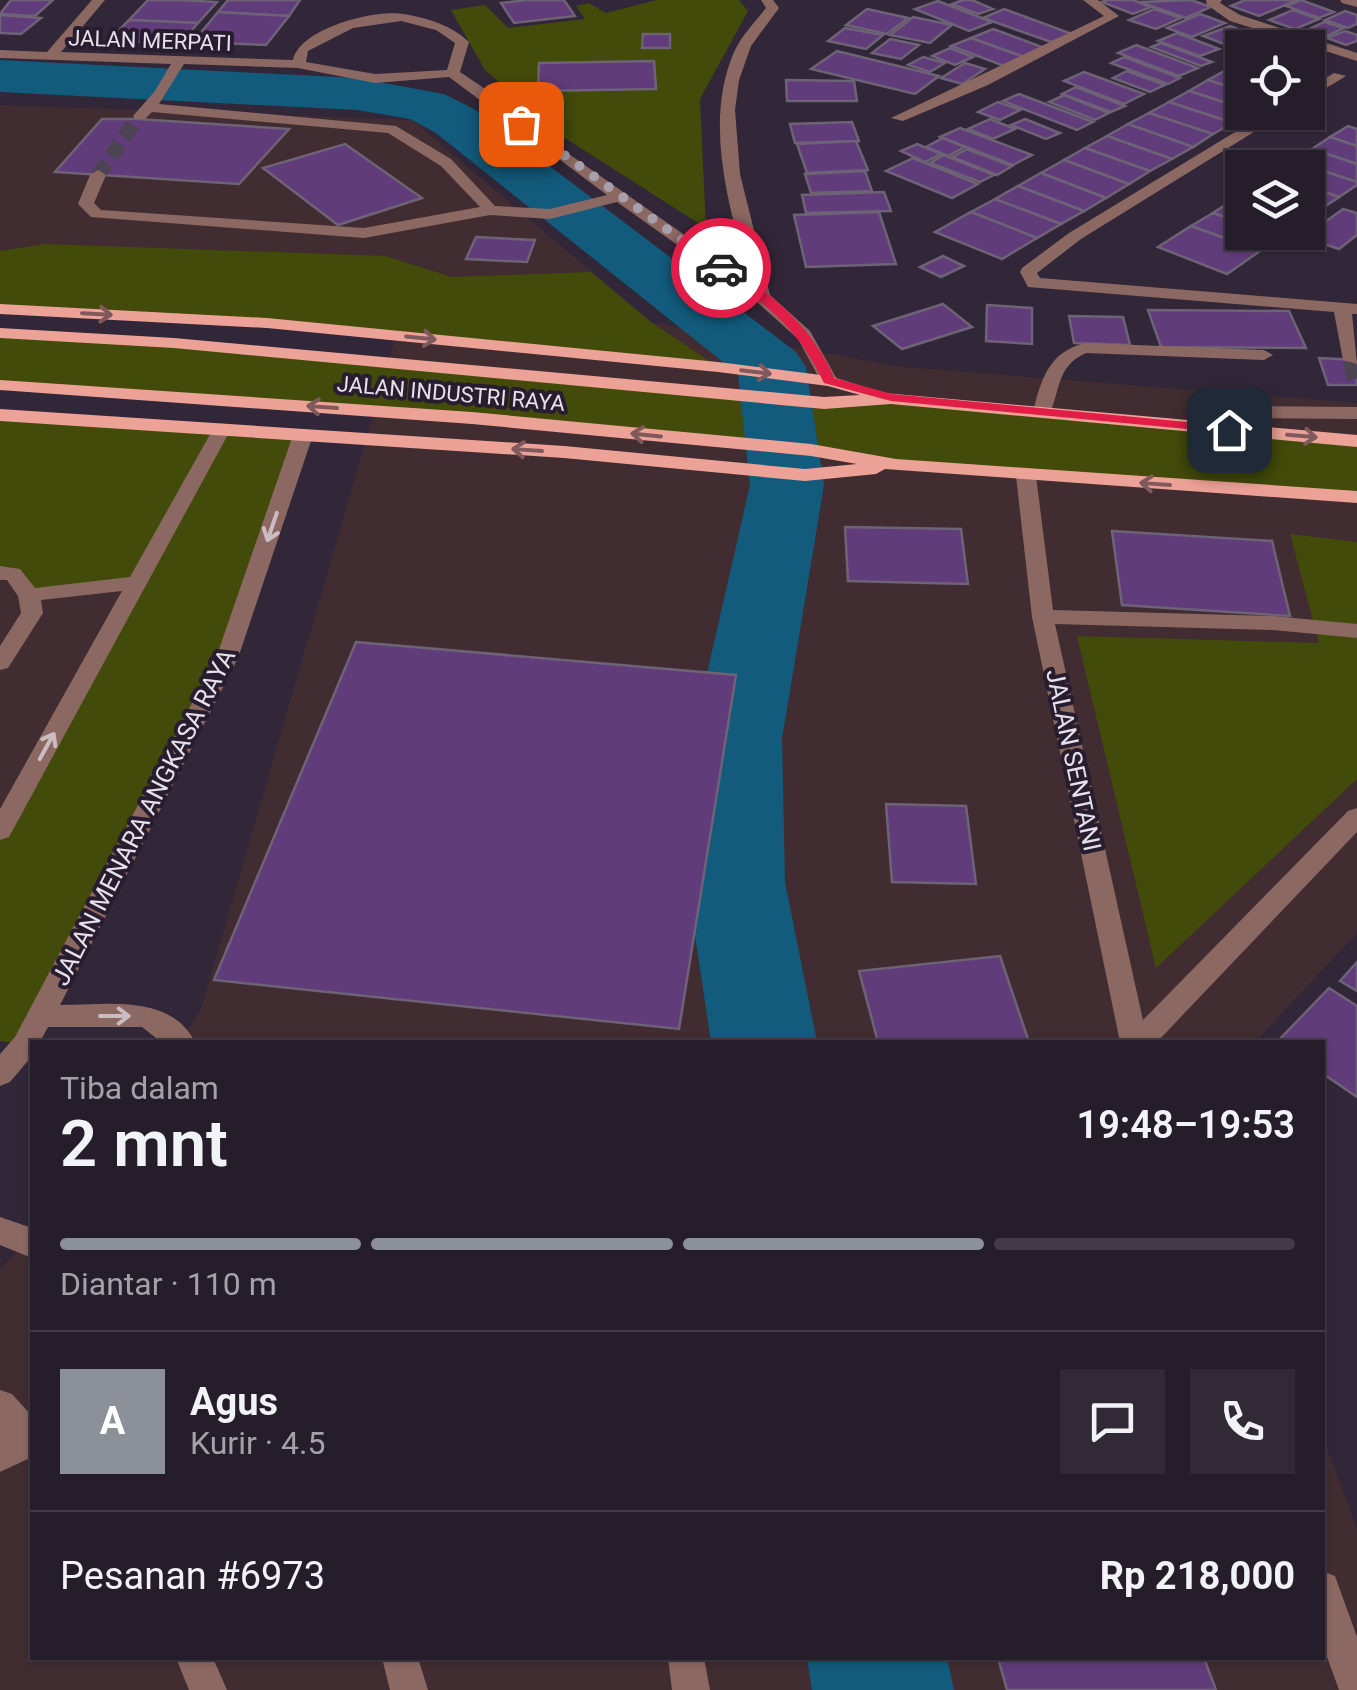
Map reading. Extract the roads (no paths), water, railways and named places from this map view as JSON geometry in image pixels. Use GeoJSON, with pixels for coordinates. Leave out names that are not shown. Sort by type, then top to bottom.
{"type":"FeatureCollection","features":[{"type":"Feature","properties":{"kind":"main road","name":"JALAN INDUSTRI RAYA"},"geometry":{"type":"LineString","coordinates":[[0,309],[267,323],[718,367],[828,381],[891,398]]}},
{"type":"Feature","properties":{"kind":"main road"},"geometry":{"type":"LineString","coordinates":[[174,343],[267,323]]}},
{"type":"Feature","properties":{"kind":"main road","name":"JALAN INDUSTRI RAYA"},"geometry":{"type":"LineString","coordinates":[[0,333],[174,343],[794,401],[891,398],[1357,441]]}},
{"type":"Feature","properties":{"kind":"main road","name":"JALAN INDUSTRI RAYA"},"geometry":{"type":"LineString","coordinates":[[0,386],[472,418],[812,450],[896,466],[1357,497]]}},
{"type":"Feature","properties":{"kind":"main road","name":"JALAN INDUSTRI RAYA"},"geometry":{"type":"LineString","coordinates":[[0,415],[564,452],[805,475],[896,466]]}},
{"type":"Feature","properties":{"kind":"street"},"geometry":{"type":"LineString","coordinates":[[49,57],[99,0]]}},
{"type":"Feature","properties":{"kind":"street"},"geometry":{"type":"LineString","coordinates":[[396,0],[401,17]]}},
{"type":"Feature","properties":{"kind":"street"},"geometry":{"type":"LineString","coordinates":[[762,297],[742,221],[727,111],[729,90],[742,50],[773,8],[768,0]]}},
{"type":"Feature","properties":{"kind":"street"},"geometry":{"type":"LineString","coordinates":[[898,118],[983,82],[1113,16],[1089,0]]}},
{"type":"Feature","properties":{"kind":"street"},"geometry":{"type":"LineString","coordinates":[[1216,0],[1211,2],[1236,18],[1357,57]]}},
{"type":"Feature","properties":{"kind":"street"},"geometry":{"type":"LineString","coordinates":[[1346,0],[1357,4]]}},
{"type":"Feature","properties":{"kind":"street"},"geometry":{"type":"LineString","coordinates":[[298,64],[302,49],[334,28],[376,18],[401,17],[441,28],[462,42],[459,61],[452,72],[762,297],[804,335],[819,357],[828,381]]}},
{"type":"Feature","properties":{"kind":"street","name":"JALAN MERPATI"},"geometry":{"type":"LineString","coordinates":[[0,54],[177,68],[298,64],[320,72],[370,78],[405,79],[452,72]]}},
{"type":"Feature","properties":{"kind":"street"},"geometry":{"type":"LineString","coordinates":[[177,68],[161,94],[142,113],[391,129],[420,142],[464,180],[490,210]]}},
{"type":"Feature","properties":{"kind":"street"},"geometry":{"type":"LineString","coordinates":[[1325,85],[1339,76]]}},
{"type":"Feature","properties":{"kind":"street"},"geometry":{"type":"LineString","coordinates":[[538,138],[550,110]]}},
{"type":"Feature","properties":{"kind":"street"},"geometry":{"type":"LineString","coordinates":[[1249,130],[1075,236],[1028,272],[1034,283],[1350,308],[1352,360]]}},
{"type":"Feature","properties":{"kind":"street"},"geometry":{"type":"LineString","coordinates":[[98,175],[86,204],[96,214],[364,233],[490,210],[552,214],[621,196]]}},
{"type":"Feature","properties":{"kind":"street"},"geometry":{"type":"LineString","coordinates":[[1042,412],[1052,374],[1070,352],[1085,348],[1264,356]]}},
{"type":"Feature","properties":{"kind":"street"},"geometry":{"type":"LineString","coordinates":[[1197,426],[1247,412],[1357,412]]}},
{"type":"Feature","properties":{"kind":"street"},"geometry":{"type":"LineString","coordinates":[[0,831],[222,430]]}},
{"type":"Feature","properties":{"kind":"street","name":"JALAN MENARA ANGKASA RAYA"},"geometry":{"type":"LineString","coordinates":[[0,1074],[26,1045],[227,658],[303,435]]}},
{"type":"Feature","properties":{"kind":"street","name":"JALAN SENTANI"},"geometry":{"type":"LineString","coordinates":[[1026,476],[1044,618],[1137,1040]]}},
{"type":"Feature","properties":{"kind":"street"},"geometry":{"type":"LineString","coordinates":[[0,572],[13,574],[29,595],[32,614],[0,662]]}},
{"type":"Feature","properties":{"kind":"street"},"geometry":{"type":"LineString","coordinates":[[29,595],[133,592]]}},
{"type":"Feature","properties":{"kind":"street"},"geometry":{"type":"LineString","coordinates":[[1044,618],[1273,623],[1357,632]]}},
{"type":"Feature","properties":{"kind":"street","name":"JALAN SENTANI"},"geometry":{"type":"LineString","coordinates":[[1139,1040],[1357,818]]}},
{"type":"Feature","properties":{"kind":"street"},"geometry":{"type":"LineString","coordinates":[[40,1016],[147,1016],[177,1040]]}},
{"type":"Feature","properties":{"kind":"street"},"geometry":{"type":"LineString","coordinates":[[0,1230],[30,1243]]}},
{"type":"Feature","properties":{"kind":"street"},"geometry":{"type":"LineString","coordinates":[[0,1406],[30,1437]]}},
{"type":"Feature","properties":{"kind":"street"},"geometry":{"type":"LineString","coordinates":[[0,1455],[30,1439]]}},
{"type":"Feature","properties":{"kind":"street"},"geometry":{"type":"LineString","coordinates":[[1325,1598],[1357,1689]]}},
{"type":"Feature","properties":{"kind":"street"},"geometry":{"type":"LineString","coordinates":[[195,1660],[208,1690]]}},
{"type":"Feature","properties":{"kind":"street"},"geometry":{"type":"LineString","coordinates":[[401,1660],[409,1690]]}},
{"type":"Feature","properties":{"kind":"street"},"geometry":{"type":"LineString","coordinates":[[686,1660],[691,1690]]}},
{"type":"Feature","properties":{"kind":"waterway"},"geometry":{"type":"LineString","coordinates":[[0,76],[357,94],[425,105],[455,121],[772,367],[787,485],[737,739],[736,882],[764,1040]]}},
{"type":"Feature","properties":{"kind":"waterway"},"geometry":{"type":"LineString","coordinates":[[877,1660],[883,1690]]}},
{"type":"Feature","properties":{"kind":"tunnel"},"geometry":{"type":"LineString","coordinates":[[98,175],[137,119]]}},
{"type":"Feature","properties":{"kind":"tunnel"},"geometry":{"type":"LineString","coordinates":[[1352,360],[1357,380]]}}]}
